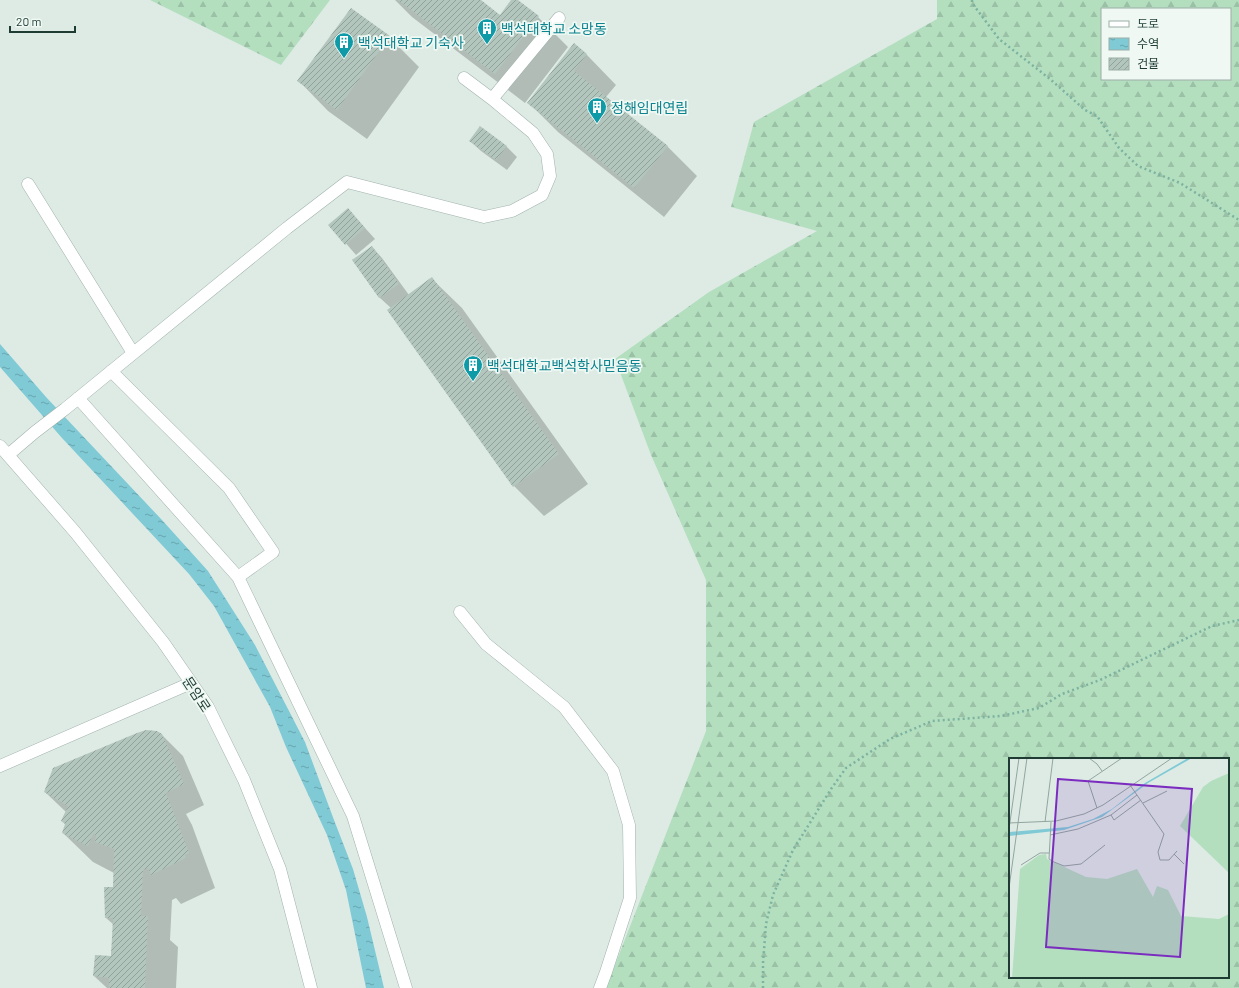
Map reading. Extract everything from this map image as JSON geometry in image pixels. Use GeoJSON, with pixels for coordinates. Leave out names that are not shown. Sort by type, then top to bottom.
{"type":"FeatureCollection","features":[{"type":"Feature","properties":{"kind":"street"},"geometry":{"type":"LineString","coordinates":[[492,99],[559,18]]}},
{"type":"Feature","properties":{"kind":"street"},"geometry":{"type":"LineString","coordinates":[[4,450],[35,432],[65,409],[287,228],[347,182],[484,216],[512,211],[542,194],[550,176],[547,154],[533,133],[464,78]]}},
{"type":"Feature","properties":{"kind":"street"},"geometry":{"type":"LineString","coordinates":[[28,184],[133,353]]}},
{"type":"Feature","properties":{"kind":"street"},"geometry":{"type":"LineString","coordinates":[[111,371],[229,488],[273,552],[238,577]]}},
{"type":"Feature","properties":{"kind":"street"},"geometry":{"type":"LineString","coordinates":[[78,398],[238,577],[353,816],[406,988]]}},
{"type":"Feature","properties":{"kind":"street","name":"문암로"},"geometry":{"type":"LineString","coordinates":[[4,450],[75,532],[163,642],[208,707],[244,780],[280,869],[311,988]]}},
{"type":"Feature","properties":{"kind":"street"},"geometry":{"type":"LineString","coordinates":[[460,612],[486,644],[564,707],[613,771],[629,825],[630,898],[600,988]]}},
{"type":"Feature","properties":{"kind":"street"},"geometry":{"type":"LineString","coordinates":[[0,766],[191,683]]}},
{"type":"Feature","properties":{"kind":"path"},"geometry":{"type":"LineString","coordinates":[[972,0],[972,3],[1000,39],[1085,110],[1097,116],[1119,148],[1138,166],[1180,183],[1239,220]]}},
{"type":"Feature","properties":{"kind":"path"},"geometry":{"type":"LineString","coordinates":[[764,988],[763,963],[766,924],[773,895],[793,850],[846,768],[890,739],[932,721],[1001,716],[1039,708],[1062,694],[1100,680],[1212,626],[1239,620]]}},
{"type":"Feature","properties":{"kind":"green space"},"geometry":{"type":"Polygon","coordinates":[[[150,0],[330,0],[281,65],[150,0]]]}},
{"type":"Feature","properties":{"kind":"green space"},"geometry":{"type":"Polygon","coordinates":[[[937,0],[1239,0],[1239,988],[606,988],[706,731],[706,580],[651,455],[615,359],[709,292],[817,231],[731,207],[754,122],[937,19],[937,0]]]}},
{"type":"Feature","properties":{"kind":"water"},"geometry":{"type":"Polygon","coordinates":[[[0,344],[46,397],[208,571],[255,645],[305,742],[353,869],[367,917],[384,988],[366,988],[346,890],[327,835],[286,747],[270,707],[214,606],[189,574],[62,438],[0,367],[0,344]]]}},
{"type":"Feature","properties":{"kind":"building","name":"백석대학교 소망동"},"geometry":{"type":"Polygon","coordinates":[[[398,0],[481,0],[500,15],[511,0],[518,0],[539,16],[495,74],[398,0]]]}},
{"type":"Feature","properties":{"kind":"building","name":"백석대학교 기숙사"},"geometry":{"type":"Polygon","coordinates":[[[351,8],[390,36],[337,110],[297,81],[351,8]]]}},
{"type":"Feature","properties":{"kind":"building","name":"정해임대연립"},"geometry":{"type":"Polygon","coordinates":[[[574,43],[587,54],[574,71],[668,146],[634,188],[527,103],[574,43]]]}},
{"type":"Feature","properties":{"kind":"building"},"geometry":{"type":"Polygon","coordinates":[[[480,126],[507,146],[496,160],[469,141],[480,126]]]}},
{"type":"Feature","properties":{"kind":"building"},"geometry":{"type":"Polygon","coordinates":[[[348,208],[365,228],[345,245],[328,225],[348,208]]]}},
{"type":"Feature","properties":{"kind":"building"},"geometry":{"type":"Polygon","coordinates":[[[372,246],[399,284],[379,298],[352,260],[372,246]]]}},
{"type":"Feature","properties":{"kind":"building","name":"백석대학교백석학사믿음동"},"geometry":{"type":"Polygon","coordinates":[[[432,277],[559,454],[513,487],[387,310],[432,277]]]}},
{"type":"Feature","properties":{"kind":"building"},"geometry":{"type":"Polygon","coordinates":[[[146,730],[157,731],[162,734],[184,784],[166,793],[189,853],[185,855],[186,858],[151,875],[148,868],[143,870],[141,916],[148,916],[145,988],[109,988],[109,978],[93,976],[95,955],[111,956],[113,918],[105,918],[104,887],[113,887],[114,849],[95,842],[96,835],[93,834],[88,846],[62,833],[65,824],[61,821],[68,806],[44,792],[53,768],[146,730]]]}},
{"type":"Feature","properties":{"kind":"place","name":"백석대학교 소망동"},"geometry":{"type":"Point","coordinates":[487,45]}},
{"type":"Feature","properties":{"kind":"place","name":"백석대학교 기숙사"},"geometry":{"type":"Point","coordinates":[344,59]}},
{"type":"Feature","properties":{"kind":"place","name":"정해임대연립"},"geometry":{"type":"Point","coordinates":[597,124]}},
{"type":"Feature","properties":{"kind":"place","name":"백석대학교백석학사믿음동"},"geometry":{"type":"Point","coordinates":[473,382]}}]}
